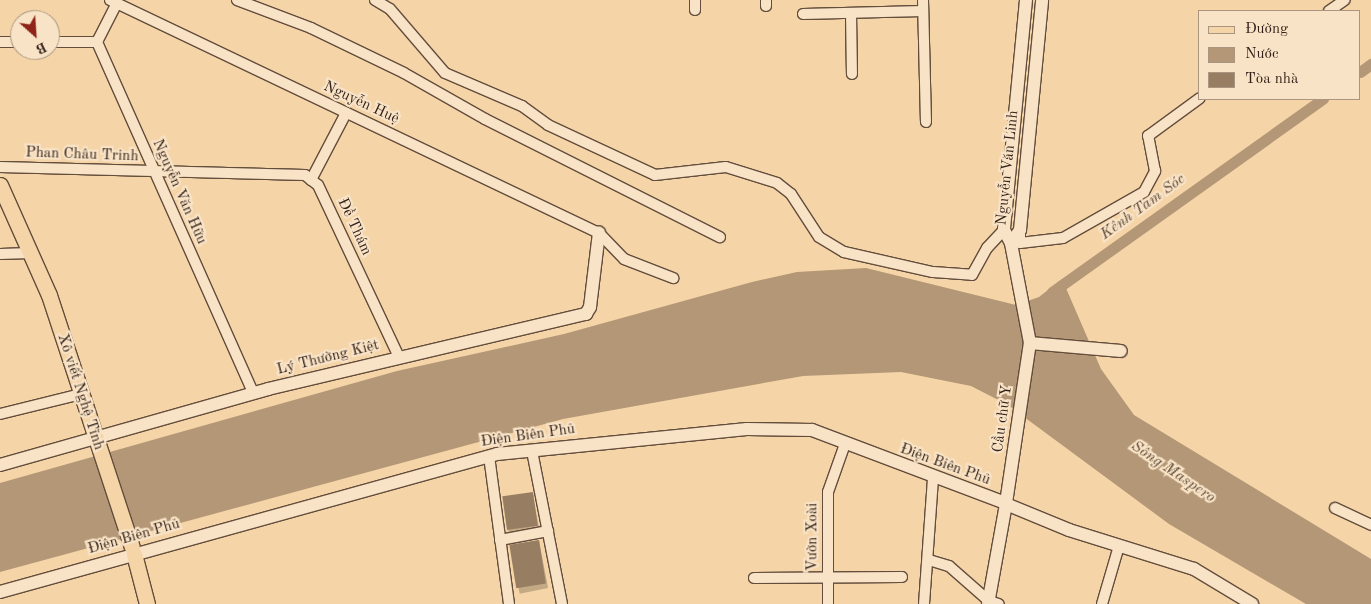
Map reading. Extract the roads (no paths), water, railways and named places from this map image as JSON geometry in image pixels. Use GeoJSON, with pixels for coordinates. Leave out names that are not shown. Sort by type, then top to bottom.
{"type":"FeatureCollection","features":[{"type":"Feature","properties":{"kind":"main road","name":"Xô viết Nghệ Tĩnh"},"geometry":{"type":"LineString","coordinates":[[0,185],[30,253],[81,394],[133,550],[146,604]]}},
{"type":"Feature","properties":{"kind":"street"},"geometry":{"type":"LineString","coordinates":[[237,0],[311,28],[404,73],[485,119],[720,237]]}},
{"type":"Feature","properties":{"kind":"street"},"geometry":{"type":"LineString","coordinates":[[374,0],[390,10],[445,73],[522,106],[548,126],[655,174],[726,167],[777,183],[791,194],[819,237],[844,252],[933,272],[972,275],[987,248],[1004,230]]}},
{"type":"Feature","properties":{"kind":"street"},"geometry":{"type":"LineString","coordinates":[[923,0],[926,122]]}},
{"type":"Feature","properties":{"kind":"street","name":"Nguyễn Văn Linh"},"geometry":{"type":"LineString","coordinates":[[1026,0],[1004,230],[1011,243],[1020,230],[1042,0]]}},
{"type":"Feature","properties":{"kind":"street"},"geometry":{"type":"LineString","coordinates":[[1330,10],[1345,0]]}},
{"type":"Feature","properties":{"kind":"street"},"geometry":{"type":"LineString","coordinates":[[60,42],[97,42],[113,2]]}},
{"type":"Feature","properties":{"kind":"street","name":"Nguyễn Huệ"},"geometry":{"type":"LineString","coordinates":[[113,2],[599,233]]}},
{"type":"Feature","properties":{"kind":"street"},"geometry":{"type":"LineString","coordinates":[[803,14],[923,11]]}},
{"type":"Feature","properties":{"kind":"street"},"geometry":{"type":"LineString","coordinates":[[850,13],[852,74]]}},
{"type":"Feature","properties":{"kind":"street"},"geometry":{"type":"LineString","coordinates":[[1024,24],[1039,25]]}},
{"type":"Feature","properties":{"kind":"street","name":"Nguyễn Văn Hữu"},"geometry":{"type":"LineString","coordinates":[[97,42],[153,173],[253,393]]}},
{"type":"Feature","properties":{"kind":"street"},"geometry":{"type":"LineString","coordinates":[[1020,230],[1020,243],[1064,238],[1144,192],[1155,171],[1148,136],[1198,99]]}},
{"type":"Feature","properties":{"kind":"street"},"geometry":{"type":"LineString","coordinates":[[311,180],[346,113]]}},
{"type":"Feature","properties":{"kind":"street","name":"Phan Châu Trinh"},"geometry":{"type":"LineString","coordinates":[[0,167],[153,173],[305,175],[311,180]]}},
{"type":"Feature","properties":{"kind":"street","name":"Đề Thám"},"geometry":{"type":"LineString","coordinates":[[311,180],[318,185],[399,357]]}},
{"type":"Feature","properties":{"kind":"street"},"geometry":{"type":"LineString","coordinates":[[599,233],[624,259],[673,278]]}},
{"type":"Feature","properties":{"kind":"street","name":"Lý Thường Kiệt"},"geometry":{"type":"LineString","coordinates":[[0,465],[97,444],[253,393],[586,314],[590,307],[599,233]]}},
{"type":"Feature","properties":{"kind":"street","name":"Cầu chữ Y"},"geometry":{"type":"LineString","coordinates":[[992,603],[1030,343],[1011,243]]}},
{"type":"Feature","properties":{"kind":"street"},"geometry":{"type":"LineString","coordinates":[[0,254],[30,253]]}},
{"type":"Feature","properties":{"kind":"street"},"geometry":{"type":"LineString","coordinates":[[1030,343],[1121,351]]}},
{"type":"Feature","properties":{"kind":"street"},"geometry":{"type":"LineString","coordinates":[[0,414],[81,394]]}},
{"type":"Feature","properties":{"kind":"street","name":"Điện Biên Phủ"},"geometry":{"type":"LineString","coordinates":[[0,592],[133,550],[489,456],[747,429],[812,430],[933,479],[1006,503],[1119,546],[1194,569],[1252,604]]}},
{"type":"Feature","properties":{"kind":"street","name":"Vườn Xoài"},"geometry":{"type":"LineString","coordinates":[[828,604],[828,492],[845,444]]}},
{"type":"Feature","properties":{"kind":"street"},"geometry":{"type":"LineString","coordinates":[[532,451],[562,604]]}},
{"type":"Feature","properties":{"kind":"street"},"geometry":{"type":"LineString","coordinates":[[489,456],[509,604]]}},
{"type":"Feature","properties":{"kind":"street"},"geometry":{"type":"LineString","coordinates":[[924,604],[929,560],[933,479]]}},
{"type":"Feature","properties":{"kind":"street"},"geometry":{"type":"LineString","coordinates":[[1335,508],[1371,525]]}},
{"type":"Feature","properties":{"kind":"street"},"geometry":{"type":"LineString","coordinates":[[500,540],[548,531]]}},
{"type":"Feature","properties":{"kind":"street"},"geometry":{"type":"LineString","coordinates":[[1102,604],[1119,546]]}},
{"type":"Feature","properties":{"kind":"street"},"geometry":{"type":"LineString","coordinates":[[929,560],[949,566],[992,603]]}},
{"type":"Feature","properties":{"kind":"street"},"geometry":{"type":"LineString","coordinates":[[754,578],[902,577]]}},
{"type":"Feature","properties":{"kind":"water","name":"Sông Maspero"},"geometry":{"type":"Polygon","coordinates":[[[866,268],[1016,305],[1039,297],[1062,279],[1101,369],[1134,415],[1371,559],[1371,604],[1306,604],[1169,524],[1008,405],[971,386],[901,372],[803,376],[563,419],[0,572],[0,483],[397,371],[564,334],[752,282],[797,272],[866,268]]]}},
{"type":"Feature","properties":{"kind":"waterway","name":"Kênh Tam Sóc"},"geometry":{"type":"LineString","coordinates":[[1361,71],[1371,64]]}},
{"type":"Feature","properties":{"kind":"waterway","name":"Kênh Tam Sóc"},"geometry":{"type":"LineString","coordinates":[[1052,292],[1322,100]]}}]}
